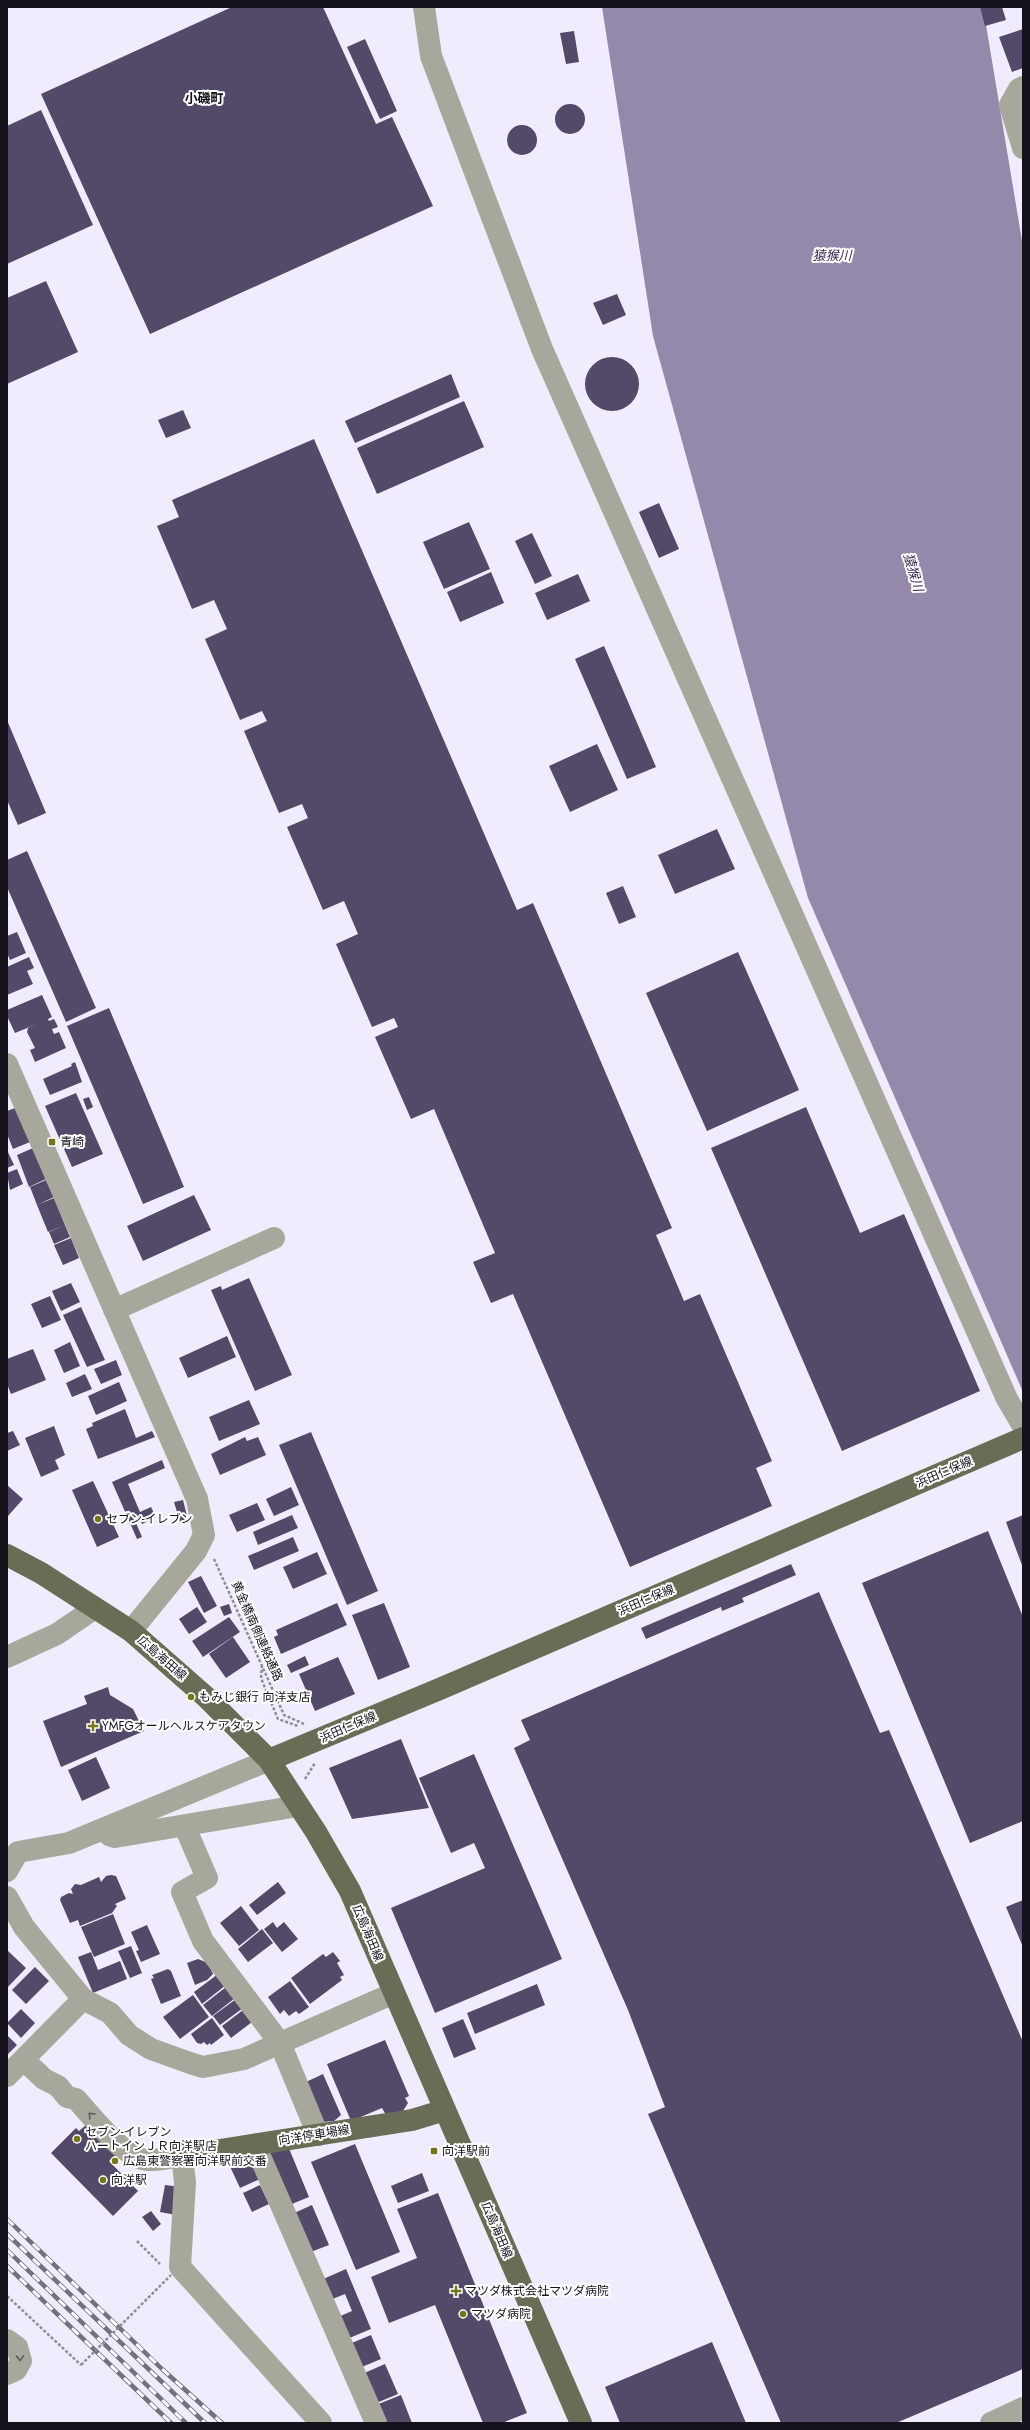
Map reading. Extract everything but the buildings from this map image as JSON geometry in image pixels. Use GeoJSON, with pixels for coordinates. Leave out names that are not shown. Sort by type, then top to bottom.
{"type":"FeatureCollection","features":[{"type":"Feature","properties":{"kind":"main road","name":"浜田仁保線"},"geometry":{"type":"LineString","coordinates":[[269,1760],[442,1688],[1023,1438]]}},
{"type":"Feature","properties":{"kind":"main road","name":"広島海田線"},"geometry":{"type":"LineString","coordinates":[[7,1555],[41,1573],[131,1631],[206,1697],[269,1760],[350,1891],[581,2423]]}},
{"type":"Feature","properties":{"kind":"main road","name":"向洋停車場線"},"geometry":{"type":"LineString","coordinates":[[182,2156],[412,2120],[445,2110]]}},
{"type":"Feature","properties":{"kind":"street"},"geometry":{"type":"LineString","coordinates":[[424,7],[431,56],[542,349],[1007,1399],[1023,1426]]}},
{"type":"Feature","properties":{"kind":"street"},"geometry":{"type":"LineString","coordinates":[[1023,87],[1020,89],[1010,105],[1023,148]]}},
{"type":"Feature","properties":{"kind":"street"},"geometry":{"type":"LineString","coordinates":[[7,1064],[197,1499],[204,1535],[196,1551],[131,1631]]}},
{"type":"Feature","properties":{"kind":"street"},"geometry":{"type":"LineString","coordinates":[[114,1310],[274,1238]]}},
{"type":"Feature","properties":{"kind":"street"},"geometry":{"type":"LineString","coordinates":[[7,1657],[57,1634],[95,1608]]}},
{"type":"Feature","properties":{"kind":"street"},"geometry":{"type":"LineString","coordinates":[[7,1871],[18,1852],[69,1843],[269,1760]]}},
{"type":"Feature","properties":{"kind":"street"},"geometry":{"type":"LineString","coordinates":[[105,1829],[109,1835],[116,1837],[185,1827],[298,1806]]}},
{"type":"Feature","properties":{"kind":"street"},"geometry":{"type":"LineString","coordinates":[[185,1827],[206,1878],[182,1892],[203,1941],[280,2043],[318,2135]]}},
{"type":"Feature","properties":{"kind":"street"},"geometry":{"type":"LineString","coordinates":[[7,1897],[24,1927],[83,1999],[110,2013],[129,2035],[151,2049],[204,2067],[244,2059],[394,1993]]}},
{"type":"Feature","properties":{"kind":"street"},"geometry":{"type":"LineString","coordinates":[[7,2076],[83,1999]]}},
{"type":"Feature","properties":{"kind":"street"},"geometry":{"type":"LineString","coordinates":[[24,2060],[44,2079],[58,2086],[67,2098],[76,2100],[124,2150],[136,2157],[148,2160],[182,2156],[185,2182],[180,2267],[320,2423]]}},
{"type":"Feature","properties":{"kind":"street"},"geometry":{"type":"LineString","coordinates":[[255,2145],[376,2423]]}},
{"type":"Feature","properties":{"kind":"street"},"geometry":{"type":"LineString","coordinates":[[7,2340],[17,2347],[21,2361],[16,2370],[7,2374]]}},
{"type":"Feature","properties":{"kind":"street"},"geometry":{"type":"LineString","coordinates":[[991,2423],[1023,2408]]}},
{"type":"Feature","properties":{"kind":"path","name":"黄金橋南側連絡通路"},"geometry":{"type":"LineString","coordinates":[[196,1551],[216,1560],[284,1715],[306,1724]]}},
{"type":"Feature","properties":{"kind":"path"},"geometry":{"type":"LineString","coordinates":[[262,1665],[261,1678],[278,1718],[302,1727]]}},
{"type":"Feature","properties":{"kind":"path"},"geometry":{"type":"LineString","coordinates":[[307,1775],[317,1761]]}},
{"type":"Feature","properties":{"kind":"path"},"geometry":{"type":"LineString","coordinates":[[137,2241],[162,2266]]}},
{"type":"Feature","properties":{"kind":"path"},"geometry":{"type":"LineString","coordinates":[[7,2296],[82,2365],[171,2275],[166,2270]]}},
{"type":"Feature","properties":{"kind":"water","name":"猿猴川"},"geometry":{"type":"Polygon","coordinates":[[[602,7],[983,7],[1023,247],[1023,1392],[808,898],[653,336],[602,7]]]}},
{"type":"Feature","properties":{"kind":"railway"},"geometry":{"type":"LineString","coordinates":[[7,2219],[162,2369],[222,2423]]}},
{"type":"Feature","properties":{"kind":"railway"},"geometry":{"type":"LineString","coordinates":[[7,2234],[205,2423]]}},
{"type":"Feature","properties":{"kind":"railway"},"geometry":{"type":"LineString","coordinates":[[7,2250],[186,2423]]}},
{"type":"Feature","properties":{"kind":"railway"},"geometry":{"type":"LineString","coordinates":[[7,2266],[171,2423]]}},
{"type":"Feature","properties":{"kind":"place","name":"青崎"},"geometry":{"type":"Point","coordinates":[52,1142]}},
{"type":"Feature","properties":{"kind":"place","name":"セブン-イレブン"},"geometry":{"type":"Point","coordinates":[98,1519]}},
{"type":"Feature","properties":{"kind":"place","name":"もみじ銀行 向洋支店"},"geometry":{"type":"Point","coordinates":[191,1697]}},
{"type":"Feature","properties":{"kind":"place","name":"YMFGオールヘルスケアタウン"},"geometry":{"type":"Point","coordinates":[93,1726]}},
{"type":"Feature","properties":{"kind":"place","name":"セブン-イレブン ハートインＪＲ向洋駅店"},"geometry":{"type":"Point","coordinates":[77,2139]}},
{"type":"Feature","properties":{"kind":"place","name":"向洋駅前"},"geometry":{"type":"Point","coordinates":[434,2151]}},
{"type":"Feature","properties":{"kind":"place","name":"広島東警察署向洋駅前交番"},"geometry":{"type":"Point","coordinates":[115,2161]}},
{"type":"Feature","properties":{"kind":"place","name":"向洋駅"},"geometry":{"type":"Point","coordinates":[103,2180]}},
{"type":"Feature","properties":{"kind":"place","name":"マツダ株式会社マツダ病院"},"geometry":{"type":"Point","coordinates":[456,2291]}},
{"type":"Feature","properties":{"kind":"place","name":"マツダ病院"},"geometry":{"type":"Point","coordinates":[463,2314]}},
{"type":"Feature","properties":{"kind":"district","name":"小磯町"},"geometry":{"type":"Point","coordinates":[204,98]}}]}
